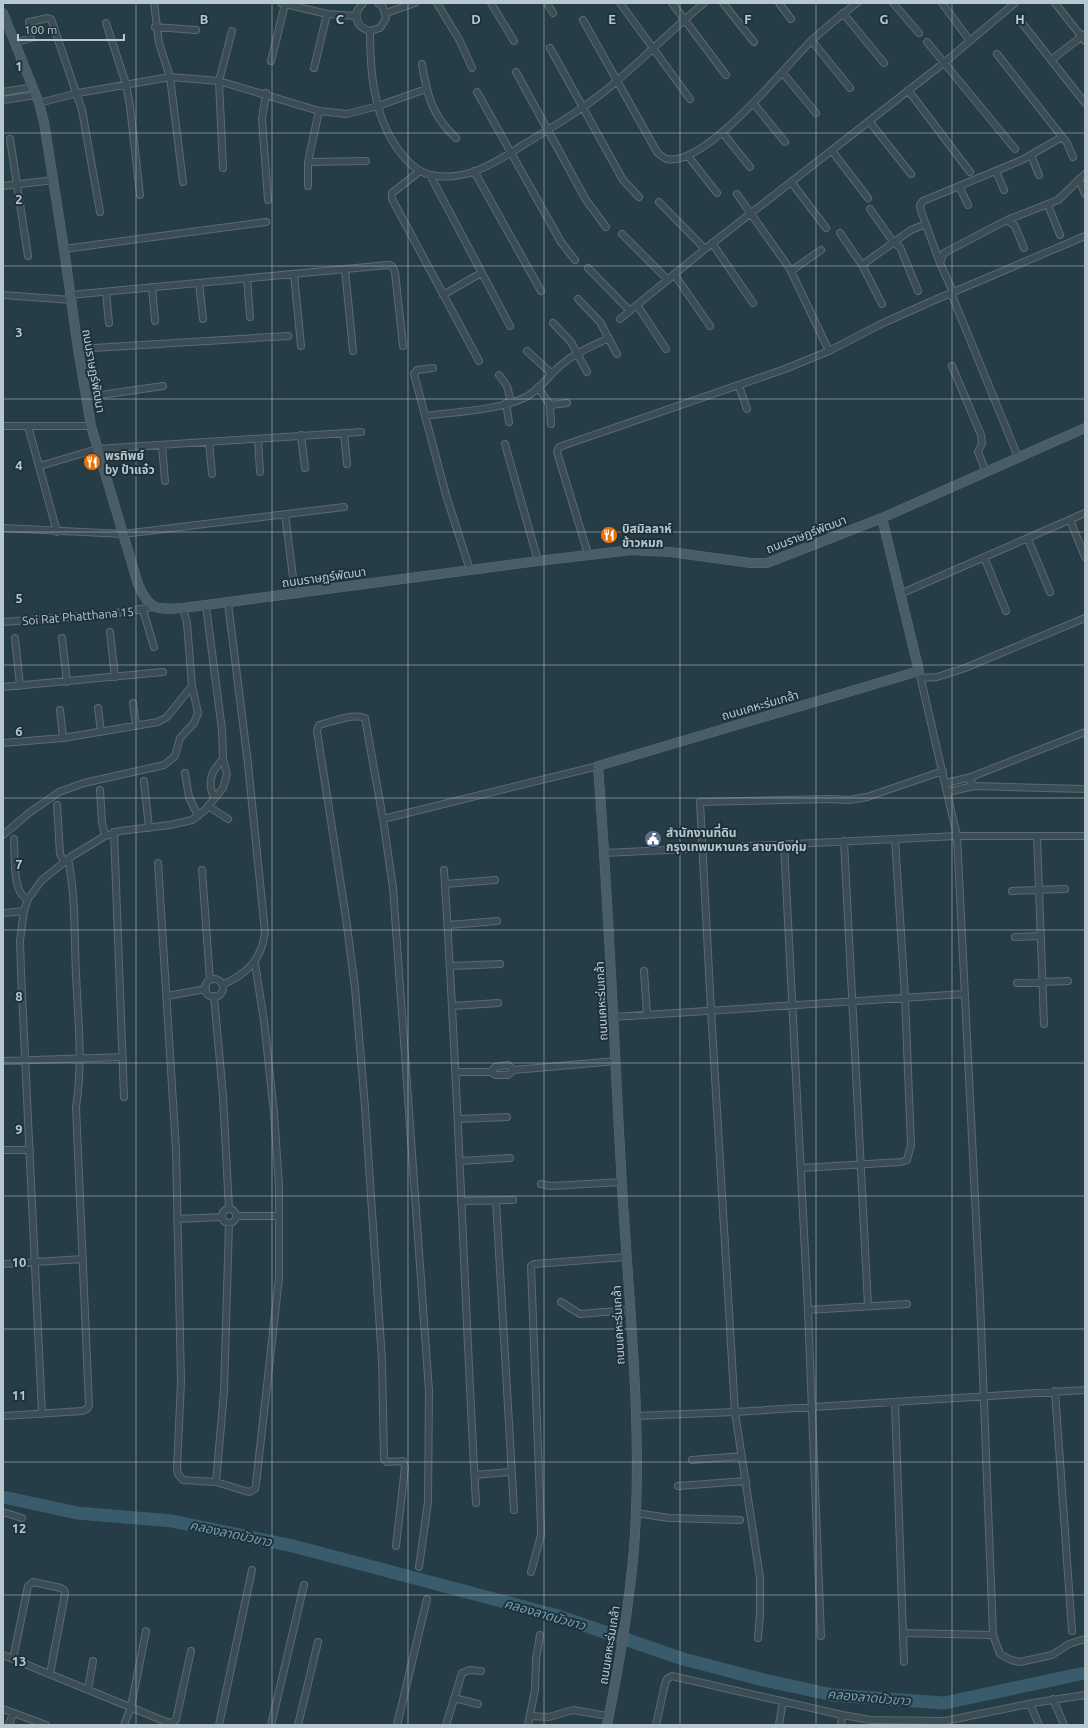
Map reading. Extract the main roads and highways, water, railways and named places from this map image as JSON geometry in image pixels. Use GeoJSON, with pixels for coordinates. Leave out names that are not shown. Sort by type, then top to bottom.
{"type":"FeatureCollection","features":[{"type":"Feature","properties":{"kind":"waterway","name":"คลองลาดบัวขาว"},"geometry":{"type":"LineString","coordinates":[[3,1497],[77,1513],[172,1521],[293,1546],[558,1616],[683,1659],[768,1681],[833,1695],[944,1703],[1085,1673]]}},
{"type":"Feature","properties":{"kind":"place","name":"พรทิพย์ by ป้าแจ๋ว"},"geometry":{"type":"Point","coordinates":[92,462]}},
{"type":"Feature","properties":{"kind":"place","name":"บิสมิลลาห์ ข้าวหมก"},"geometry":{"type":"Point","coordinates":[609,535]}},
{"type":"Feature","properties":{"kind":"place","name":"สำนักงานที่ดิน กรุงเทพมหานคร สาขาบึงกุ่ม"},"geometry":{"type":"Point","coordinates":[653,839]}}]}
